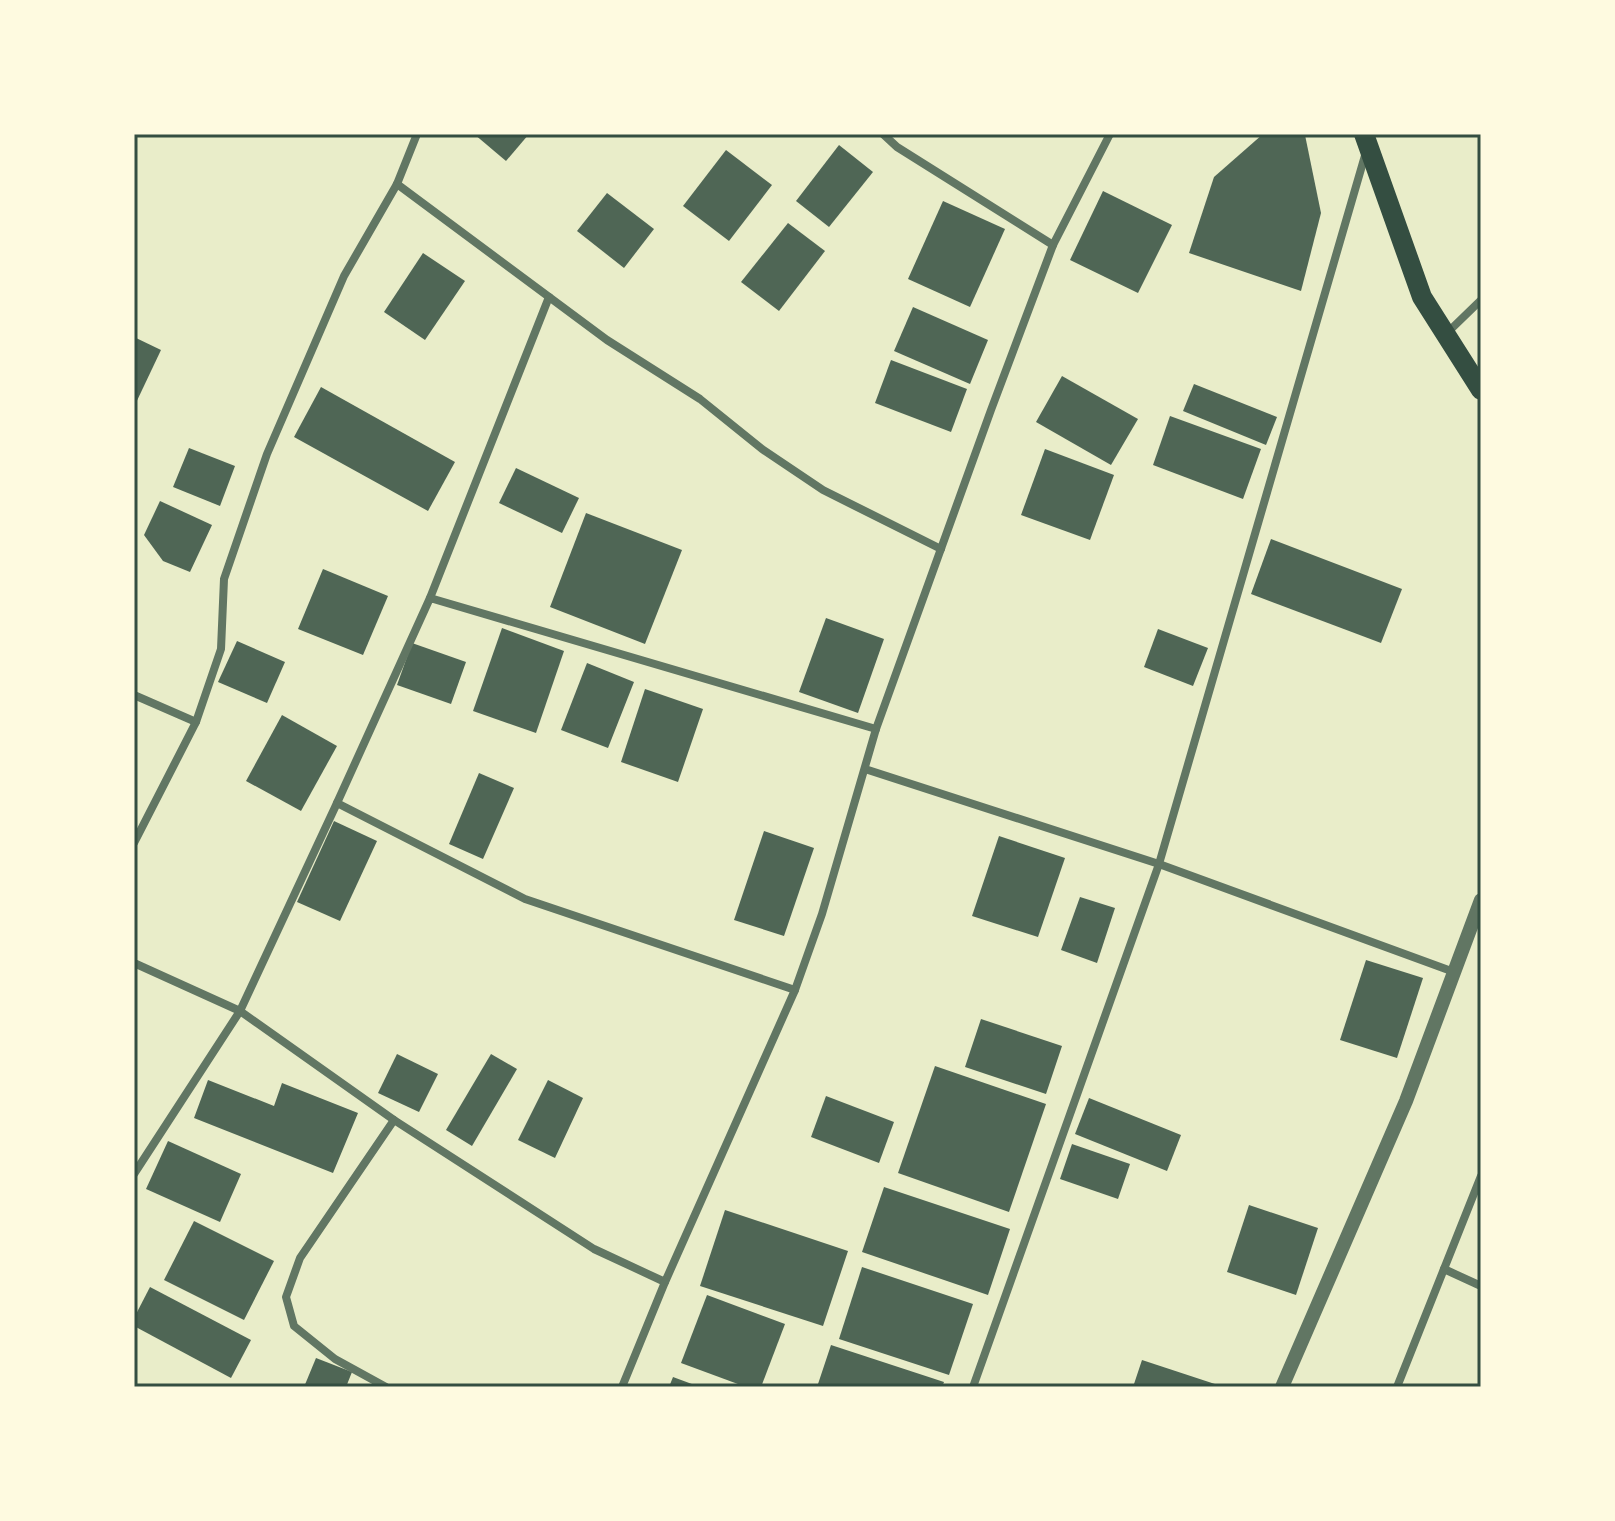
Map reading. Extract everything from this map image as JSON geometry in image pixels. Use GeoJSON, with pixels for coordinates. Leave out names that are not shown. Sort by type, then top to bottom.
{"type":"FeatureCollection","features":[{"type":"Feature","properties":{"kind":"main road"},"geometry":{"type":"LineString","coordinates":[[1365,140],[1422,297],[1481,390]]}},
{"type":"Feature","properties":{"kind":"street"},"geometry":{"type":"LineString","coordinates":[[134,843],[196,722],[221,649],[224,579],[267,454],[344,276],[397,184],[417,134]]}},
{"type":"Feature","properties":{"kind":"street"},"geometry":{"type":"LineString","coordinates":[[883,134],[897,147],[1053,245]]}},
{"type":"Feature","properties":{"kind":"street"},"geometry":{"type":"LineString","coordinates":[[622,1387],[665,1282],[795,990],[822,914],[876,729],[941,549],[1053,245],[1110,134]]}},
{"type":"Feature","properties":{"kind":"street"},"geometry":{"type":"LineString","coordinates":[[973,1387],[1159,864],[1365,140]]}},
{"type":"Feature","properties":{"kind":"street"},"geometry":{"type":"LineString","coordinates":[[397,184],[607,340],[700,399],[762,449],[823,490],[941,549]]}},
{"type":"Feature","properties":{"kind":"street"},"geometry":{"type":"LineString","coordinates":[[134,1174],[240,1011],[430,598],[549,297]]}},
{"type":"Feature","properties":{"kind":"street"},"geometry":{"type":"LineString","coordinates":[[1444,335],[1481,300]]}},
{"type":"Feature","properties":{"kind":"street"},"geometry":{"type":"LineString","coordinates":[[430,598],[876,729]]}},
{"type":"Feature","properties":{"kind":"street"},"geometry":{"type":"LineString","coordinates":[[134,695],[196,722]]}},
{"type":"Feature","properties":{"kind":"street"},"geometry":{"type":"LineString","coordinates":[[865,769],[1159,864],[1454,972]]}},
{"type":"Feature","properties":{"kind":"street"},"geometry":{"type":"LineString","coordinates":[[337,803],[525,899],[795,990]]}},
{"type":"Feature","properties":{"kind":"street"},"geometry":{"type":"LineString","coordinates":[[1282,1387],[1406,1101],[1481,900]]}},
{"type":"Feature","properties":{"kind":"street"},"geometry":{"type":"LineString","coordinates":[[134,963],[240,1011],[394,1120],[594,1249],[665,1282]]}},
{"type":"Feature","properties":{"kind":"street"},"geometry":{"type":"LineString","coordinates":[[386,1387],[335,1359],[294,1326],[286,1297],[300,1258],[394,1120]]}},
{"type":"Feature","properties":{"kind":"street"},"geometry":{"type":"LineString","coordinates":[[1397,1387],[1481,1176]]}},
{"type":"Feature","properties":{"kind":"street"},"geometry":{"type":"LineString","coordinates":[[1444,1269],[1481,1286]]}},
{"type":"Feature","properties":{"kind":"building"},"geometry":{"type":"Polygon","coordinates":[[[474,134],[529,134],[506,161],[474,134]]]}},
{"type":"Feature","properties":{"kind":"building"},"geometry":{"type":"Polygon","coordinates":[[[1263,134],[1305,135],[1321,213],[1301,291],[1189,253],[1214,177],[1263,134]]]}},
{"type":"Feature","properties":{"kind":"building"},"geometry":{"type":"Polygon","coordinates":[[[839,145],[873,172],[829,227],[796,201],[839,145]]]}},
{"type":"Feature","properties":{"kind":"building"},"geometry":{"type":"Polygon","coordinates":[[[726,150],[772,185],[729,241],[683,206],[726,150]]]}},
{"type":"Feature","properties":{"kind":"building"},"geometry":{"type":"Polygon","coordinates":[[[1103,191],[1172,225],[1138,293],[1070,260],[1103,191]]]}},
{"type":"Feature","properties":{"kind":"building"},"geometry":{"type":"Polygon","coordinates":[[[607,193],[654,229],[624,268],[577,231],[607,193]]]}},
{"type":"Feature","properties":{"kind":"building"},"geometry":{"type":"Polygon","coordinates":[[[943,201],[1005,229],[970,307],[908,279],[943,201]]]}},
{"type":"Feature","properties":{"kind":"building"},"geometry":{"type":"Polygon","coordinates":[[[788,223],[825,251],[779,311],[741,282],[788,223]]]}},
{"type":"Feature","properties":{"kind":"building"},"geometry":{"type":"Polygon","coordinates":[[[423,253],[465,281],[425,340],[384,312],[423,253]]]}},
{"type":"Feature","properties":{"kind":"building"},"geometry":{"type":"Polygon","coordinates":[[[913,307],[988,340],[970,384],[894,351],[913,307]]]}},
{"type":"Feature","properties":{"kind":"building"},"geometry":{"type":"Polygon","coordinates":[[[134,337],[161,350],[134,407],[134,337]]]}},
{"type":"Feature","properties":{"kind":"building"},"geometry":{"type":"Polygon","coordinates":[[[891,360],[967,389],[951,432],[875,403],[891,360]]]}},
{"type":"Feature","properties":{"kind":"building"},"geometry":{"type":"Polygon","coordinates":[[[1062,376],[1138,419],[1111,465],[1036,422],[1062,376]]]}},
{"type":"Feature","properties":{"kind":"building"},"geometry":{"type":"Polygon","coordinates":[[[1194,384],[1277,417],[1266,445],[1183,411],[1194,384]]]}},
{"type":"Feature","properties":{"kind":"building"},"geometry":{"type":"Polygon","coordinates":[[[321,387],[455,462],[428,511],[294,437],[321,387]]]}},
{"type":"Feature","properties":{"kind":"building"},"geometry":{"type":"Polygon","coordinates":[[[1170,416],[1261,449],[1243,499],[1153,465],[1170,416]]]}},
{"type":"Feature","properties":{"kind":"building"},"geometry":{"type":"Polygon","coordinates":[[[189,448],[235,466],[220,506],[173,487],[189,448]]]}},
{"type":"Feature","properties":{"kind":"building"},"geometry":{"type":"Polygon","coordinates":[[[1045,449],[1114,475],[1090,540],[1021,515],[1045,449]]]}},
{"type":"Feature","properties":{"kind":"building"},"geometry":{"type":"Polygon","coordinates":[[[516,468],[579,498],[562,533],[499,503],[516,468]]]}},
{"type":"Feature","properties":{"kind":"building"},"geometry":{"type":"Polygon","coordinates":[[[160,501],[212,525],[190,572],[163,561],[144,535],[160,501]]]}},
{"type":"Feature","properties":{"kind":"building"},"geometry":{"type":"Polygon","coordinates":[[[586,513],[682,550],[645,644],[550,607],[586,513]]]}},
{"type":"Feature","properties":{"kind":"building"},"geometry":{"type":"Polygon","coordinates":[[[1271,539],[1402,589],[1381,643],[1251,594],[1271,539]]]}},
{"type":"Feature","properties":{"kind":"building"},"geometry":{"type":"Polygon","coordinates":[[[323,569],[388,596],[363,655],[298,629],[323,569]]]}},
{"type":"Feature","properties":{"kind":"building"},"geometry":{"type":"Polygon","coordinates":[[[826,618],[884,639],[858,713],[799,692],[826,618]]]}},
{"type":"Feature","properties":{"kind":"building"},"geometry":{"type":"Polygon","coordinates":[[[502,628],[564,651],[536,733],[473,711],[502,628]]]}},
{"type":"Feature","properties":{"kind":"building"},"geometry":{"type":"Polygon","coordinates":[[[1158,629],[1208,648],[1193,686],[1144,667],[1158,629]]]}},
{"type":"Feature","properties":{"kind":"building"},"geometry":{"type":"Polygon","coordinates":[[[237,641],[285,662],[267,703],[218,682],[237,641]]]}},
{"type":"Feature","properties":{"kind":"building"},"geometry":{"type":"Polygon","coordinates":[[[412,643],[466,662],[451,704],[397,685],[412,643]]]}},
{"type":"Feature","properties":{"kind":"building"},"geometry":{"type":"Polygon","coordinates":[[[587,663],[634,682],[608,748],[561,730],[587,663]]]}},
{"type":"Feature","properties":{"kind":"building"},"geometry":{"type":"Polygon","coordinates":[[[645,689],[703,709],[678,782],[621,762],[645,689]]]}},
{"type":"Feature","properties":{"kind":"building"},"geometry":{"type":"Polygon","coordinates":[[[282,715],[337,746],[301,811],[246,781],[282,715]]]}},
{"type":"Feature","properties":{"kind":"building"},"geometry":{"type":"Polygon","coordinates":[[[479,773],[514,788],[483,859],[449,844],[479,773]]]}},
{"type":"Feature","properties":{"kind":"building"},"geometry":{"type":"Polygon","coordinates":[[[334,821],[377,841],[340,921],[297,902],[334,821]]]}},
{"type":"Feature","properties":{"kind":"building"},"geometry":{"type":"Polygon","coordinates":[[[764,831],[814,848],[784,936],[734,920],[764,831]]]}},
{"type":"Feature","properties":{"kind":"building"},"geometry":{"type":"Polygon","coordinates":[[[999,836],[1065,858],[1038,937],[972,916],[999,836]]]}},
{"type":"Feature","properties":{"kind":"building"},"geometry":{"type":"Polygon","coordinates":[[[1080,897],[1115,908],[1097,963],[1061,950],[1080,897]]]}},
{"type":"Feature","properties":{"kind":"building"},"geometry":{"type":"Polygon","coordinates":[[[1366,960],[1423,978],[1397,1058],[1340,1040],[1366,960]]]}},
{"type":"Feature","properties":{"kind":"building"},"geometry":{"type":"Polygon","coordinates":[[[981,1019],[1062,1046],[1046,1094],[965,1067],[981,1019]]]}},
{"type":"Feature","properties":{"kind":"building"},"geometry":{"type":"Polygon","coordinates":[[[397,1054],[438,1074],[419,1112],[378,1093],[397,1054]]]}},
{"type":"Feature","properties":{"kind":"building"},"geometry":{"type":"Polygon","coordinates":[[[491,1054],[517,1069],[472,1146],[446,1130],[491,1054]]]}},
{"type":"Feature","properties":{"kind":"building"},"geometry":{"type":"Polygon","coordinates":[[[935,1066],[1046,1104],[1009,1212],[898,1173],[935,1066]]]}},
{"type":"Feature","properties":{"kind":"building"},"geometry":{"type":"Polygon","coordinates":[[[208,1080],[274,1106],[282,1083],[358,1113],[333,1173],[194,1118],[208,1080]]]}},
{"type":"Feature","properties":{"kind":"building"},"geometry":{"type":"Polygon","coordinates":[[[548,1080],[583,1098],[555,1158],[518,1140],[548,1080]]]}},
{"type":"Feature","properties":{"kind":"building"},"geometry":{"type":"Polygon","coordinates":[[[826,1096],[894,1122],[879,1163],[811,1137],[826,1096]]]}},
{"type":"Feature","properties":{"kind":"building"},"geometry":{"type":"Polygon","coordinates":[[[1089,1098],[1181,1135],[1167,1171],[1075,1134],[1089,1098]]]}},
{"type":"Feature","properties":{"kind":"building"},"geometry":{"type":"Polygon","coordinates":[[[168,1141],[241,1174],[220,1222],[146,1189],[168,1141]]]}},
{"type":"Feature","properties":{"kind":"building"},"geometry":{"type":"Polygon","coordinates":[[[1072,1144],[1130,1164],[1118,1199],[1060,1179],[1072,1144]]]}},
{"type":"Feature","properties":{"kind":"building"},"geometry":{"type":"Polygon","coordinates":[[[884,1187],[1010,1229],[988,1295],[862,1252],[884,1187]]]}},
{"type":"Feature","properties":{"kind":"building"},"geometry":{"type":"Polygon","coordinates":[[[1249,1205],[1318,1228],[1296,1295],[1227,1272],[1249,1205]]]}},
{"type":"Feature","properties":{"kind":"building"},"geometry":{"type":"Polygon","coordinates":[[[725,1210],[848,1251],[823,1326],[700,1286],[725,1210]]]}},
{"type":"Feature","properties":{"kind":"building"},"geometry":{"type":"Polygon","coordinates":[[[194,1221],[274,1261],[244,1320],[164,1280],[194,1221]]]}},
{"type":"Feature","properties":{"kind":"building"},"geometry":{"type":"Polygon","coordinates":[[[862,1267],[973,1304],[949,1375],[839,1339],[862,1267]]]}},
{"type":"Feature","properties":{"kind":"building"},"geometry":{"type":"Polygon","coordinates":[[[150,1287],[251,1340],[231,1378],[134,1326],[134,1318],[150,1287]]]}},
{"type":"Feature","properties":{"kind":"building"},"geometry":{"type":"Polygon","coordinates":[[[707,1295],[785,1324],[761,1387],[746,1387],[681,1363],[707,1295]]]}},
{"type":"Feature","properties":{"kind":"building"},"geometry":{"type":"Polygon","coordinates":[[[831,1345],[944,1382],[942,1387],[817,1387],[831,1345]]]}},
{"type":"Feature","properties":{"kind":"building"},"geometry":{"type":"Polygon","coordinates":[[[316,1358],[352,1372],[346,1387],[304,1387],[316,1358]]]}},
{"type":"Feature","properties":{"kind":"building"},"geometry":{"type":"Polygon","coordinates":[[[1142,1360],[1221,1386],[1221,1387],[1133,1387],[1142,1360]]]}},
{"type":"Feature","properties":{"kind":"building"},"geometry":{"type":"Polygon","coordinates":[[[673,1377],[700,1387],[669,1387],[673,1377]]]}}]}
